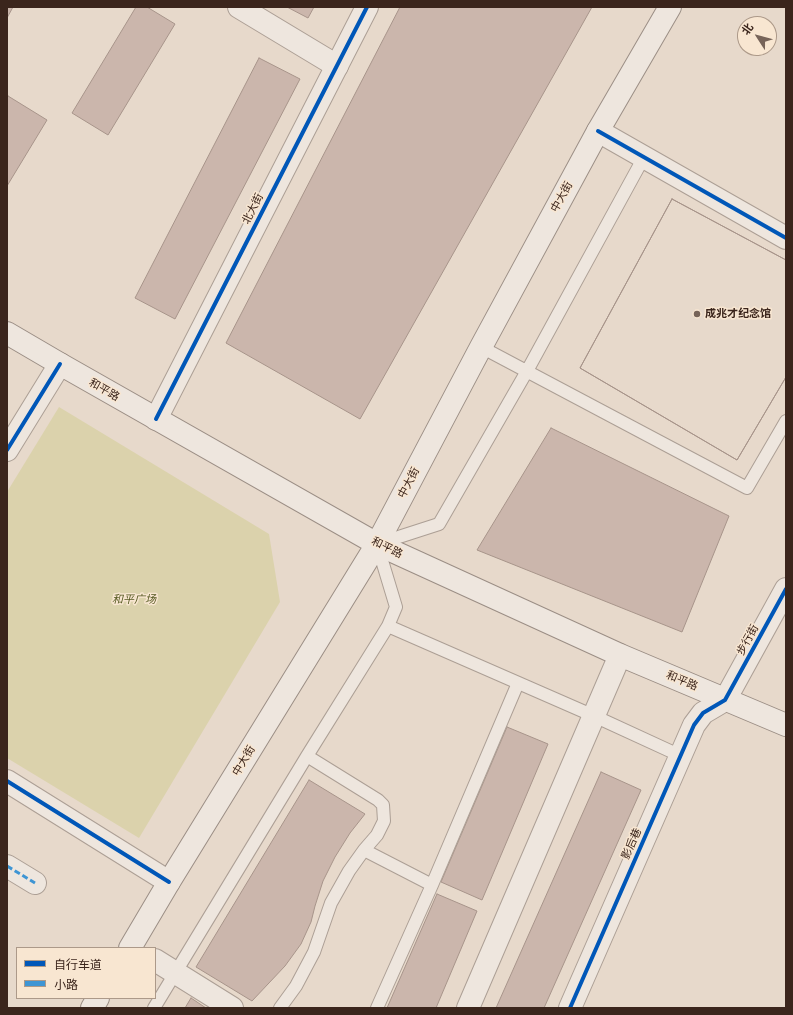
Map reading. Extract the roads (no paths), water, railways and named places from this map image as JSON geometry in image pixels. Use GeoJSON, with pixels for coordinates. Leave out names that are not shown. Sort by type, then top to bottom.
{"type":"FeatureCollection","features":[{"type":"Feature","properties":{"kind":"street"},"geometry":{"type":"LineString","coordinates":[[239,7],[337,66]]}},
{"type":"Feature","properties":{"kind":"street","name":"北大街"},"geometry":{"type":"LineString","coordinates":[[156,419],[367,7]]}},
{"type":"Feature","properties":{"kind":"street","name":"中大街"},"geometry":{"type":"LineString","coordinates":[[133,947],[170,882],[377,544],[481,347],[598,131],[670,7]]}},
{"type":"Feature","properties":{"kind":"street"},"geometry":{"type":"LineString","coordinates":[[598,131],[786,238]]}},
{"type":"Feature","properties":{"kind":"street","name":"和平路"},"geometry":{"type":"LineString","coordinates":[[7,333],[377,544],[620,655],[786,725]]}},
{"type":"Feature","properties":{"kind":"street"},"geometry":{"type":"LineString","coordinates":[[7,450],[60,364]]}},
{"type":"Feature","properties":{"kind":"street","name":"步行街"},"geometry":{"type":"LineString","coordinates":[[726,700],[786,589]]}},
{"type":"Feature","properties":{"kind":"street"},"geometry":{"type":"LineString","coordinates":[[468,1008],[620,655]]}},
{"type":"Feature","properties":{"kind":"street","name":"影后巷"},"geometry":{"type":"LineString","coordinates":[[570,1008],[694,725],[703,713],[726,700]]}},
{"type":"Feature","properties":{"kind":"street"},"geometry":{"type":"LineString","coordinates":[[7,781],[170,882]]}},
{"type":"Feature","properties":{"kind":"street"},"geometry":{"type":"LineString","coordinates":[[7,866],[35,883]]}},
{"type":"Feature","properties":{"kind":"street"},"geometry":{"type":"LineString","coordinates":[[156,961],[232,1008]]}},
{"type":"Feature","properties":{"kind":"street"},"geometry":{"type":"LineString","coordinates":[[92,1008],[97,999]]}},
{"type":"Feature","properties":{"kind":"lane"},"geometry":{"type":"LineString","coordinates":[[154,1008],[388,626],[396,608],[377,544],[439,524],[527,371],[644,157]]}},
{"type":"Feature","properties":{"kind":"lane"},"geometry":{"type":"LineString","coordinates":[[481,347],[747,488],[786,420]]}},
{"type":"Feature","properties":{"kind":"lane"},"geometry":{"type":"LineString","coordinates":[[388,626],[594,716],[681,756]]}},
{"type":"Feature","properties":{"kind":"lane"},"geometry":{"type":"LineString","coordinates":[[377,1008],[432,885],[518,683]]}},
{"type":"Feature","properties":{"kind":"lane"},"geometry":{"type":"LineString","coordinates":[[280,1008],[296,986],[314,952],[331,903],[348,871],[377,835],[384,821],[383,805],[378,800],[307,756]]}},
{"type":"Feature","properties":{"kind":"lane"},"geometry":{"type":"LineString","coordinates":[[364,850],[432,885]]}},
{"type":"Feature","properties":{"kind":"place","name":"成兆才纪念馆"},"geometry":{"type":"Point","coordinates":[697,314]}},
{"type":"Feature","properties":{"kind":"park label","name":"和平广场"},"geometry":{"type":"Point","coordinates":[134,600]}}]}
